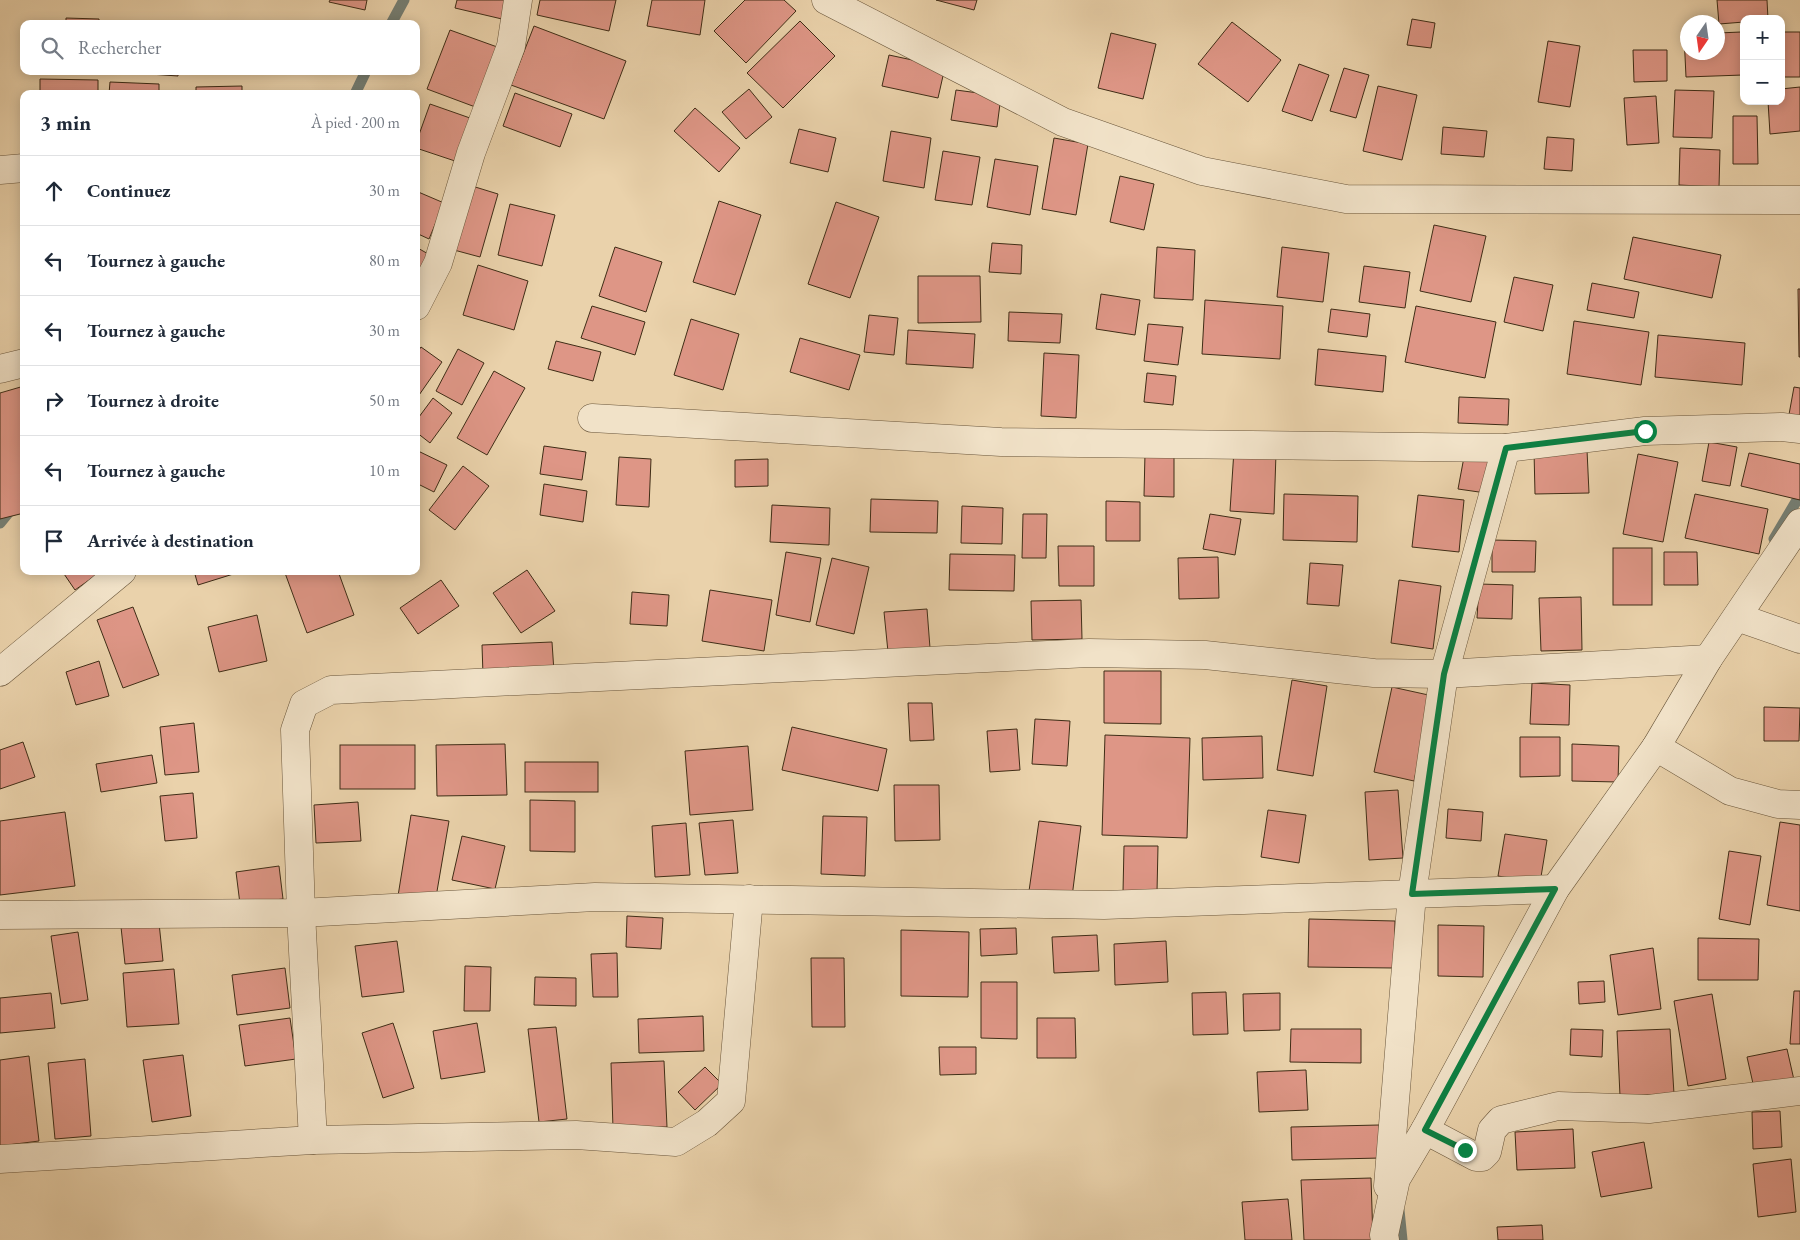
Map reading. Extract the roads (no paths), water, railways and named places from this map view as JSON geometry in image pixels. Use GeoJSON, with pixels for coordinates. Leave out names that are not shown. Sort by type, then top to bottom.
{"type":"FeatureCollection","features":[{"type":"Feature","properties":{"kind":"street"},"geometry":{"type":"LineString","coordinates":[[420,298],[438,264],[471,153],[511,46],[518,0]]}},
{"type":"Feature","properties":{"kind":"street"},"geometry":{"type":"LineString","coordinates":[[826,0],[1063,122],[1202,171],[1346,199],[1800,200]]}},
{"type":"Feature","properties":{"kind":"street"},"geometry":{"type":"LineString","coordinates":[[0,170],[20,168]]}},
{"type":"Feature","properties":{"kind":"street"},"geometry":{"type":"LineString","coordinates":[[0,369],[20,364]]}},
{"type":"Feature","properties":{"kind":"street"},"geometry":{"type":"LineString","coordinates":[[592,418],[1001,442],[1506,448],[1645,431],[1782,426],[1800,430]]}},
{"type":"Feature","properties":{"kind":"street"},"geometry":{"type":"LineString","coordinates":[[1384,1237],[1412,894],[1444,674],[1506,448]]}},
{"type":"Feature","properties":{"kind":"street"},"geometry":{"type":"LineString","coordinates":[[1384,1237],[1396,1178],[1425,1130],[1555,889],[1656,747],[1708,659],[1800,523]]}},
{"type":"Feature","properties":{"kind":"street"},"geometry":{"type":"LineString","coordinates":[[0,672],[117,575]]}},
{"type":"Feature","properties":{"kind":"street"},"geometry":{"type":"LineString","coordinates":[[1737,617],[1800,639]]}},
{"type":"Feature","properties":{"kind":"street"},"geometry":{"type":"LineString","coordinates":[[313,1140],[301,913],[295,730],[304,704],[331,690],[1089,653],[1205,654],[1374,673],[1444,674],[1708,659]]}},
{"type":"Feature","properties":{"kind":"street"},"geometry":{"type":"LineString","coordinates":[[1656,747],[1730,791],[1778,804],[1800,805]]}},
{"type":"Feature","properties":{"kind":"street"},"geometry":{"type":"LineString","coordinates":[[0,916],[301,913],[595,897],[1104,905],[1555,889]]}},
{"type":"Feature","properties":{"kind":"street"},"geometry":{"type":"LineString","coordinates":[[0,1159],[313,1140],[576,1135],[676,1142],[707,1122],[732,1101],[749,899]]}},
{"type":"Feature","properties":{"kind":"street"},"geometry":{"type":"LineString","coordinates":[[1425,1130],[1476,1156],[1482,1157],[1487,1152],[1492,1130],[1501,1120],[1558,1106],[1649,1108],[1800,1091]]}},
{"type":"Feature","properties":{"kind":"waterway"},"geometry":{"type":"LineString","coordinates":[[393,20],[404,0]]}},
{"type":"Feature","properties":{"kind":"waterway"},"geometry":{"type":"LineString","coordinates":[[357,90],[364,75]]}},
{"type":"Feature","properties":{"kind":"waterway"},"geometry":{"type":"LineString","coordinates":[[1774,539],[1800,495]]}},
{"type":"Feature","properties":{"kind":"waterway"},"geometry":{"type":"LineString","coordinates":[[0,523],[13,507]]}},
{"type":"Feature","properties":{"kind":"waterway"},"geometry":{"type":"LineString","coordinates":[[1399,1210],[1402,1240]]}}]}
